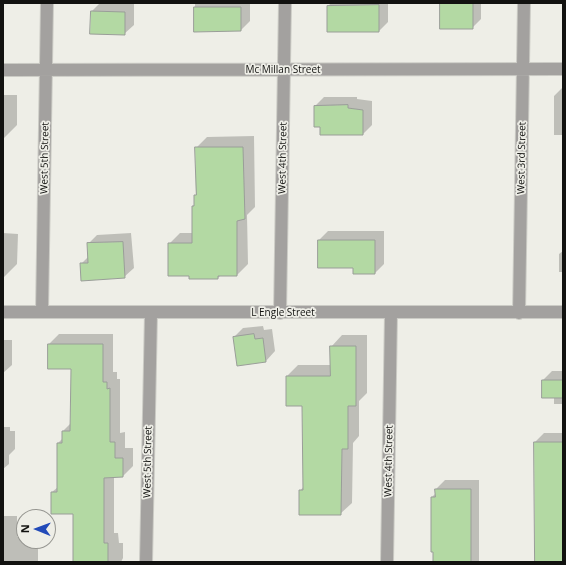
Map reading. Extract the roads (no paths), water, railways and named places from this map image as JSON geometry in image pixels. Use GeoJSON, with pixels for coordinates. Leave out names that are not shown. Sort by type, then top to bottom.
{"type":"FeatureCollection","features":[{"type":"Feature","properties":{"kind":"street","name":"West 5th Street"},"geometry":{"type":"LineString","coordinates":[[42,312],[47,3]]}},
{"type":"Feature","properties":{"kind":"street","name":"West 4th Street"},"geometry":{"type":"LineString","coordinates":[[280,313],[285,3]]}},
{"type":"Feature","properties":{"kind":"street","name":"West 3rd Street"},"geometry":{"type":"LineString","coordinates":[[519,313],[524,3]]}},
{"type":"Feature","properties":{"kind":"street","name":"Mc Millan Street"},"geometry":{"type":"LineString","coordinates":[[3,70],[563,69]]}},
{"type":"Feature","properties":{"kind":"street","name":"L Engle Street"},"geometry":{"type":"LineString","coordinates":[[3,312],[563,312]]}},
{"type":"Feature","properties":{"kind":"street","name":"West 5th Street"},"geometry":{"type":"LineString","coordinates":[[146,562],[151,313]]}},
{"type":"Feature","properties":{"kind":"street","name":"West 4th Street"},"geometry":{"type":"LineString","coordinates":[[387,562],[391,313]]}}]}
